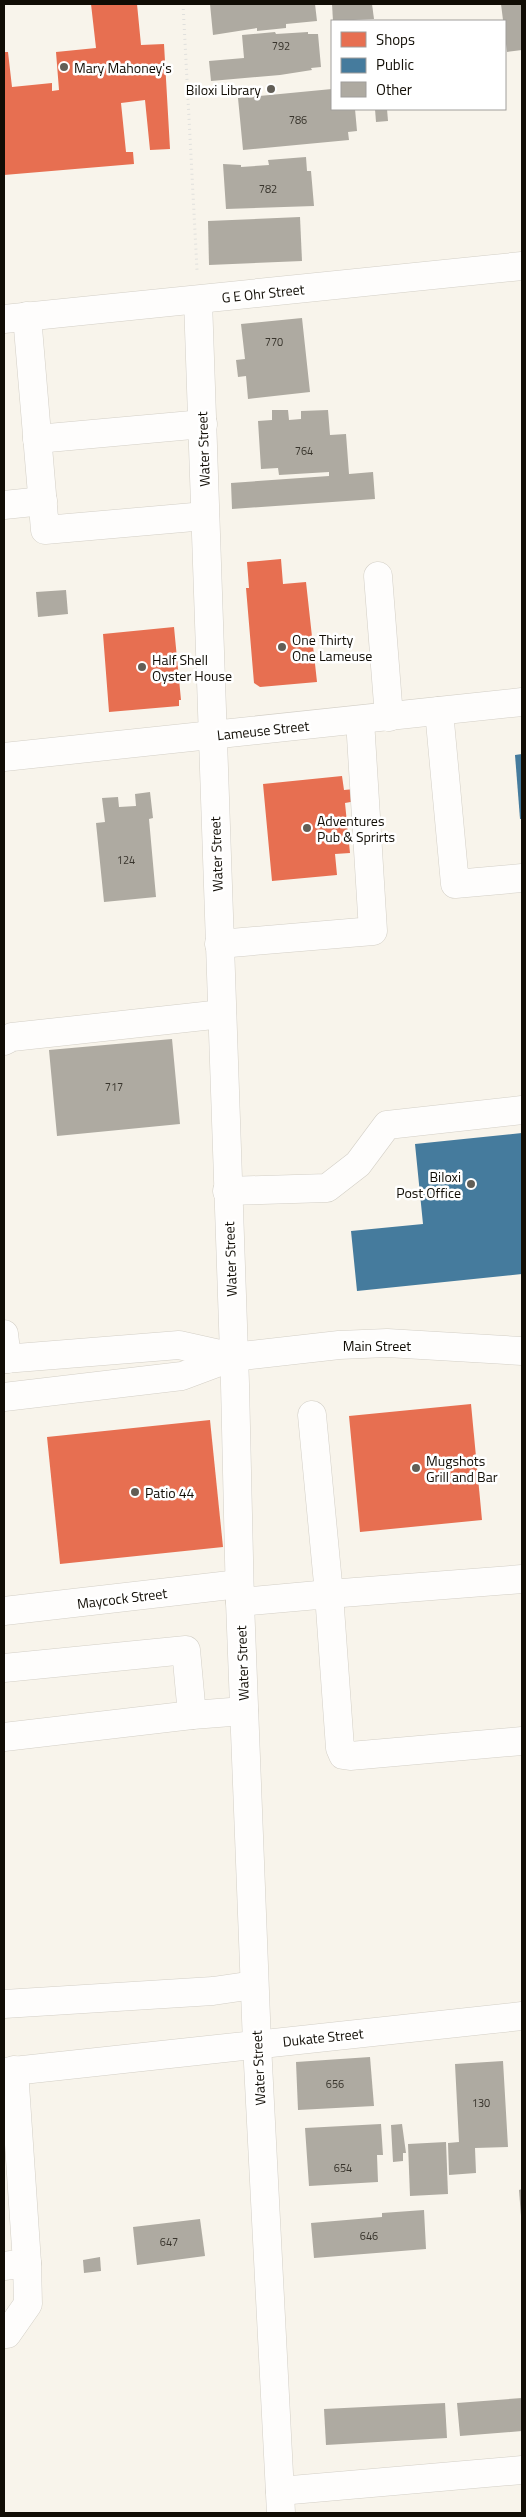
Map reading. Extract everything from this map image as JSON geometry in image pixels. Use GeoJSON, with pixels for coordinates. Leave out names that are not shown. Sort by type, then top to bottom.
{"type":"FeatureCollection","features":[{"type":"Feature","properties":{"kind":"street","name":"G E Ohr Street"},"geometry":{"type":"LineString","coordinates":[[15,318],[522,266]]}},
{"type":"Feature","properties":{"kind":"street","name":"Water Street"},"geometry":{"type":"LineString","coordinates":[[198,300],[254,1985],[281,2502]]}},
{"type":"Feature","properties":{"kind":"street"},"geometry":{"type":"LineString","coordinates":[[15,318],[37,439],[45,530],[205,516]]}},
{"type":"Feature","properties":{"kind":"street"},"geometry":{"type":"LineString","coordinates":[[37,439],[202,424]]}},
{"type":"Feature","properties":{"kind":"street"},"geometry":{"type":"LineString","coordinates":[[4,505],[43,502]]}},
{"type":"Feature","properties":{"kind":"street"},"geometry":{"type":"LineString","coordinates":[[378,576],[389,717]]}},
{"type":"Feature","properties":{"kind":"street","name":"Lameuse Street"},"geometry":{"type":"LineString","coordinates":[[4,757],[522,702]]}},
{"type":"Feature","properties":{"kind":"street"},"geometry":{"type":"LineString","coordinates":[[439,711],[455,884],[522,878]]}},
{"type":"Feature","properties":{"kind":"street"},"geometry":{"type":"LineString","coordinates":[[219,944],[373,931],[360,720]]}},
{"type":"Feature","properties":{"kind":"street"},"geometry":{"type":"LineString","coordinates":[[4,1041],[12,1037],[222,1014]]}},
{"type":"Feature","properties":{"kind":"street"},"geometry":{"type":"LineString","coordinates":[[227,1191],[327,1188],[358,1164],[387,1125],[522,1110]]}},
{"type":"Feature","properties":{"kind":"street","name":"Main Street"},"geometry":{"type":"LineString","coordinates":[[4,1397],[182,1376],[233,1357],[339,1345],[387,1343],[522,1352]]}},
{"type":"Feature","properties":{"kind":"street","name":"Main Street"},"geometry":{"type":"LineString","coordinates":[[5,1351],[180,1345],[233,1357]]}},
{"type":"Feature","properties":{"kind":"street"},"geometry":{"type":"LineString","coordinates":[[312,1415],[329,1594],[340,1748],[343,1755],[350,1756],[522,1741]]}},
{"type":"Feature","properties":{"kind":"street","name":"Maycock Street"},"geometry":{"type":"LineString","coordinates":[[4,1611],[240,1593],[329,1594],[522,1578]]}},
{"type":"Feature","properties":{"kind":"street"},"geometry":{"type":"LineString","coordinates":[[4,1668],[186,1650],[192,1715]]}},
{"type":"Feature","properties":{"kind":"street"},"geometry":{"type":"LineString","coordinates":[[4,1737],[192,1715],[244,1711]]}},
{"type":"Feature","properties":{"kind":"street"},"geometry":{"type":"LineString","coordinates":[[4,2004],[213,1991],[254,1985]]}},
{"type":"Feature","properties":{"kind":"street","name":"Dukate Street"},"geometry":{"type":"LineString","coordinates":[[9,2071],[522,2016]]}},
{"type":"Feature","properties":{"kind":"street"},"geometry":{"type":"LineString","coordinates":[[4,2334],[7,2334],[28,2304],[15,2264],[9,2071]]}},
{"type":"Feature","properties":{"kind":"street"},"geometry":{"type":"LineString","coordinates":[[281,2502],[522,2470]]}},
{"type":"Feature","properties":{"kind":"path"},"geometry":{"type":"LineString","coordinates":[[184,4],[198,300]]}},
{"type":"Feature","properties":{"kind":"building: Shops"},"geometry":{"type":"Polygon","coordinates":[[[91,4],[137,4],[141,45],[164,44],[170,149],[150,150],[145,100],[121,103],[126,152],[133,152],[134,164],[4,175],[4,52],[8,52],[12,87],[52,83],[52,91],[59,90],[56,52],[96,48],[91,4]]]}},
{"type":"Feature","properties":{"kind":"building: Shops"},"geometry":{"type":"Polygon","coordinates":[[[281,559],[283,584],[306,582],[317,682],[260,687],[254,683],[246,588],[249,588],[247,562],[281,559]]]}},
{"type":"Feature","properties":{"kind":"building: Shops","name":"Half Shell Oyster House"},"geometry":{"type":"Polygon","coordinates":[[[174,627],[181,700],[179,700],[179,706],[109,712],[103,634],[174,627]]]}},
{"type":"Feature","properties":{"kind":"building: Shops","name":"Adventures Pub & Sprirts"},"geometry":{"type":"Polygon","coordinates":[[[342,776],[344,790],[355,789],[356,801],[345,803],[350,853],[335,854],[337,875],[272,881],[263,784],[342,776]]]}},
{"type":"Feature","properties":{"kind":"building: Shops"},"geometry":{"type":"Polygon","coordinates":[[[471,1404],[482,1520],[360,1532],[349,1416],[471,1404]]]}},
{"type":"Feature","properties":{"kind":"building: Shops","name":"Patio 44"},"geometry":{"type":"Polygon","coordinates":[[[210,1420],[223,1547],[60,1564],[47,1437],[210,1420]]]}},
{"type":"Feature","properties":{"kind":"building: Public"},"geometry":{"type":"Polygon","coordinates":[[[522,754],[522,819],[520,819],[515,755],[522,754]]]}},
{"type":"Feature","properties":{"kind":"building: Public","name":"Biloxi Post Office"},"geometry":{"type":"Polygon","coordinates":[[[522,1133],[522,1274],[357,1291],[351,1231],[423,1224],[415,1144],[522,1133]]]}},
{"type":"Feature","properties":{"kind":"building: Other"},"geometry":{"type":"Polygon","coordinates":[[[210,4],[315,4],[317,21],[286,24],[286,28],[257,31],[257,28],[213,35],[210,4]]]}},
{"type":"Feature","properties":{"kind":"building: Other"},"geometry":{"type":"Polygon","coordinates":[[[332,4],[372,4],[374,19],[333,20],[332,4]]]}},
{"type":"Feature","properties":{"kind":"building: Other"},"geometry":{"type":"Polygon","coordinates":[[[501,4],[522,4],[522,50],[507,52],[506,20],[503,20],[501,4]]]}},
{"type":"Feature","properties":{"kind":"building: Other"},"geometry":{"type":"Polygon","coordinates":[[[275,32],[276,34],[308,32],[308,34],[318,34],[321,67],[280,75],[211,81],[209,61],[244,58],[242,35],[275,32]]]}},
{"type":"Feature","properties":{"kind":"building: Other"},"geometry":{"type":"Polygon","coordinates":[[[331,89],[331,110],[355,110],[357,131],[348,132],[349,140],[243,150],[238,98],[331,89]]]}},
{"type":"Feature","properties":{"kind":"building: Other"},"geometry":{"type":"Polygon","coordinates":[[[375,110],[387,110],[388,121],[376,122],[375,110]]]}},
{"type":"Feature","properties":{"kind":"building: Other"},"geometry":{"type":"Polygon","coordinates":[[[306,157],[307,171],[311,171],[314,206],[226,209],[223,164],[241,165],[241,167],[269,165],[268,160],[306,157]]]}},
{"type":"Feature","properties":{"kind":"building: Other"},"geometry":{"type":"Polygon","coordinates":[[[300,217],[302,261],[209,265],[208,221],[300,217]]]}},
{"type":"Feature","properties":{"kind":"building: Other"},"geometry":{"type":"Polygon","coordinates":[[[302,318],[310,392],[248,399],[246,376],[238,377],[236,360],[245,359],[241,324],[302,318]]]}},
{"type":"Feature","properties":{"kind":"building: Other"},"geometry":{"type":"Polygon","coordinates":[[[272,410],[288,410],[289,420],[301,419],[301,411],[328,410],[330,435],[346,434],[349,474],[373,472],[375,499],[232,509],[231,483],[329,476],[329,472],[279,475],[278,468],[261,469],[258,421],[272,420],[272,410]]]}},
{"type":"Feature","properties":{"kind":"building: Other"},"geometry":{"type":"Polygon","coordinates":[[[66,590],[68,614],[38,617],[36,592],[66,590]]]}},
{"type":"Feature","properties":{"kind":"building: Other"},"geometry":{"type":"Polygon","coordinates":[[[150,792],[153,818],[149,819],[156,897],[104,902],[96,823],[105,822],[102,798],[118,797],[119,807],[136,806],[135,794],[150,792]]]}},
{"type":"Feature","properties":{"kind":"building: Other"},"geometry":{"type":"Polygon","coordinates":[[[172,1039],[180,1124],[57,1136],[49,1050],[172,1039]]]}},
{"type":"Feature","properties":{"kind":"building: Other"},"geometry":{"type":"Polygon","coordinates":[[[370,2057],[374,2106],[298,2110],[296,2062],[370,2057]]]}},
{"type":"Feature","properties":{"kind":"building: Other"},"geometry":{"type":"Polygon","coordinates":[[[503,2061],[508,2147],[475,2148],[476,2173],[449,2175],[448,2143],[459,2142],[455,2064],[503,2061]]]}},
{"type":"Feature","properties":{"kind":"building: Other"},"geometry":{"type":"Polygon","coordinates":[[[381,2124],[383,2155],[377,2155],[378,2182],[309,2186],[305,2128],[381,2124]]]}},
{"type":"Feature","properties":{"kind":"building: Other"},"geometry":{"type":"Polygon","coordinates":[[[402,2124],[406,2153],[403,2153],[403,2161],[393,2162],[391,2125],[402,2124]]]}},
{"type":"Feature","properties":{"kind":"building: Other"},"geometry":{"type":"Polygon","coordinates":[[[446,2142],[448,2194],[410,2196],[408,2144],[446,2142]]]}},
{"type":"Feature","properties":{"kind":"building: Other"},"geometry":{"type":"Polygon","coordinates":[[[522,2189],[522,2216],[521,2216],[519,2190],[522,2189]]]}},
{"type":"Feature","properties":{"kind":"building: Other"},"geometry":{"type":"Polygon","coordinates":[[[424,2210],[426,2249],[314,2258],[311,2223],[382,2217],[382,2213],[424,2210]]]}},
{"type":"Feature","properties":{"kind":"building: Other"},"geometry":{"type":"Polygon","coordinates":[[[200,2219],[205,2256],[137,2265],[133,2227],[200,2219]]]}},
{"type":"Feature","properties":{"kind":"building: Other"},"geometry":{"type":"Polygon","coordinates":[[[100,2257],[101,2271],[84,2273],[83,2260],[100,2257]]]}},
{"type":"Feature","properties":{"kind":"building: Other"},"geometry":{"type":"Polygon","coordinates":[[[522,2398],[522,2431],[460,2436],[457,2403],[522,2398]]]}},
{"type":"Feature","properties":{"kind":"building: Other"},"geometry":{"type":"Polygon","coordinates":[[[445,2403],[447,2438],[326,2445],[324,2409],[445,2403]]]}},
{"type":"Feature","properties":{"kind":"place","name":"Mary Mahoney's"},"geometry":{"type":"Point","coordinates":[64,67]}},
{"type":"Feature","properties":{"kind":"place","name":"Biloxi Library"},"geometry":{"type":"Point","coordinates":[271,89]}},
{"type":"Feature","properties":{"kind":"place","name":"One Thirty One Lameuse"},"geometry":{"type":"Point","coordinates":[282,647]}},
{"type":"Feature","properties":{"kind":"place","name":"Half Shell Oyster House"},"geometry":{"type":"Point","coordinates":[142,667]}},
{"type":"Feature","properties":{"kind":"place","name":"Adventures Pub & Sprirts"},"geometry":{"type":"Point","coordinates":[307,828]}},
{"type":"Feature","properties":{"kind":"place","name":"Biloxi Post Office"},"geometry":{"type":"Point","coordinates":[471,1184]}},
{"type":"Feature","properties":{"kind":"place","name":"Mugshots Grill and Bar"},"geometry":{"type":"Point","coordinates":[416,1468]}},
{"type":"Feature","properties":{"kind":"place","name":"Patio 44"},"geometry":{"type":"Point","coordinates":[135,1492]}}]}
